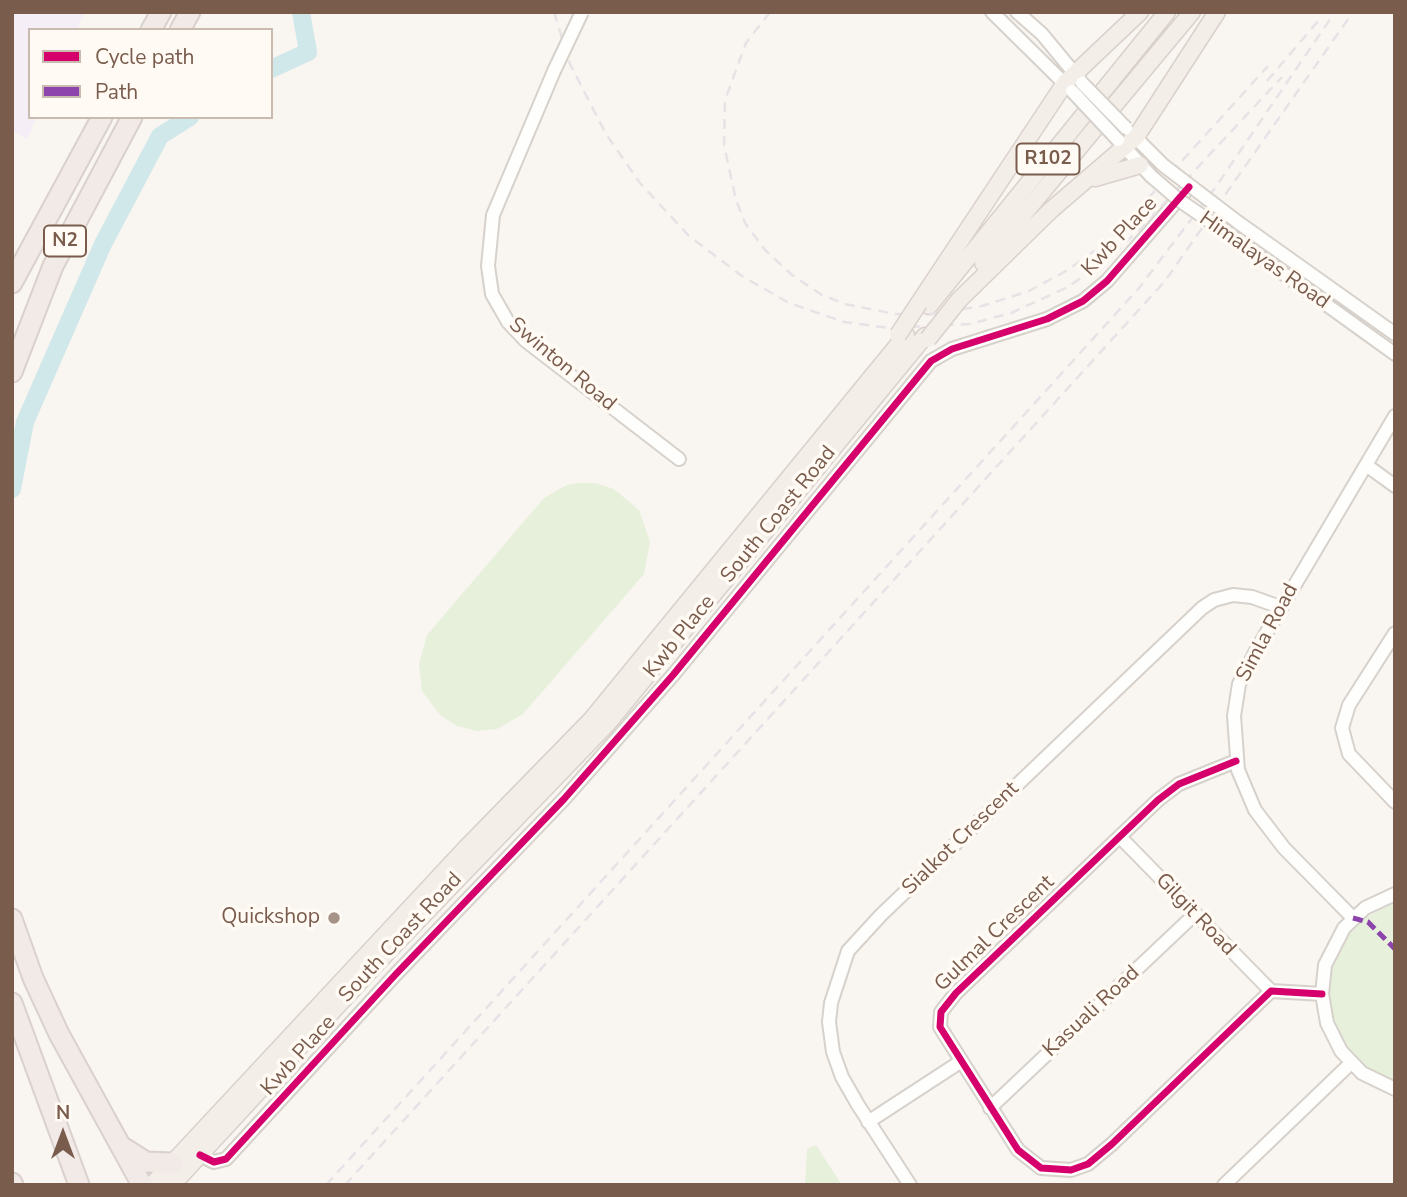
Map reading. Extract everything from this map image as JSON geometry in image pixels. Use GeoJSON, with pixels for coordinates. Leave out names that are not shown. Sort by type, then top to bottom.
{"type":"FeatureCollection","features":[{"type":"Feature","properties":{"kind":"highway"},"geometry":{"type":"LineString","coordinates":[[152,28],[161,12]]}},
{"type":"Feature","properties":{"kind":"highway"},"geometry":{"type":"LineString","coordinates":[[181,28],[190,12]]}},
{"type":"Feature","properties":{"kind":"highway","name":"N2"},"geometry":{"type":"LineString","coordinates":[[12,283],[101,119]]}},
{"type":"Feature","properties":{"kind":"highway","name":"N2"},"geometry":{"type":"LineString","coordinates":[[12,372],[58,255],[131,119]]}},
{"type":"Feature","properties":{"kind":"highway"},"geometry":{"type":"LineString","coordinates":[[12,919],[33,978],[59,1034],[142,1185]]}},
{"type":"Feature","properties":{"kind":"highway"},"geometry":{"type":"LineString","coordinates":[[12,1003],[79,1185]]}},
{"type":"Feature","properties":{"kind":"highway"},"geometry":{"type":"LineString","coordinates":[[120,1146],[146,1162],[173,1163]]}},
{"type":"Feature","properties":{"kind":"main road"},"geometry":{"type":"LineString","coordinates":[[914,338],[924,305],[1073,82],[1140,12]]}},
{"type":"Feature","properties":{"kind":"main road","name":"R102"},"geometry":{"type":"LineString","coordinates":[[924,305],[1167,12]]}},
{"type":"Feature","properties":{"kind":"main road","name":"South Coast Road"},"geometry":{"type":"LineString","coordinates":[[152,1185],[466,848],[591,720],[871,378],[957,300],[1192,12]]}},
{"type":"Feature","properties":{"kind":"main road"},"geometry":{"type":"LineString","coordinates":[[957,300],[1051,210],[1084,183],[1126,138],[1217,12]]}},
{"type":"Feature","properties":{"kind":"main road"},"geometry":{"type":"LineString","coordinates":[[1084,183],[1124,167],[1146,170]]}},
{"type":"Feature","properties":{"kind":"main road","name":"South Coast Road"},"geometry":{"type":"LineString","coordinates":[[173,1185],[387,953],[616,715],[914,338]]}},
{"type":"Feature","properties":{"kind":"street","name":"Swinton Road"},"geometry":{"type":"LineString","coordinates":[[582,12],[493,215],[488,266],[492,294],[508,321],[526,341],[679,459]]}},
{"type":"Feature","properties":{"kind":"street","name":"Himalayas Road"},"geometry":{"type":"LineString","coordinates":[[992,12],[1073,82],[1126,138],[1189,187],[1395,334]]}},
{"type":"Feature","properties":{"kind":"street","name":"Himalayas Road"},"geometry":{"type":"LineString","coordinates":[[1017,12],[1042,34],[1073,82]]}},
{"type":"Feature","properties":{"kind":"street","name":"Himalayas Road"},"geometry":{"type":"LineString","coordinates":[[1126,138],[1146,170],[1179,200],[1395,354]]}},
{"type":"Feature","properties":{"kind":"street","name":"Kwb Place"},"geometry":{"type":"LineString","coordinates":[[200,1154],[214,1162],[226,1159],[619,738],[931,361],[952,349],[1065,311],[1107,281],[1189,187]]}},
{"type":"Feature","properties":{"kind":"street","name":"Simla Road"},"geometry":{"type":"LineString","coordinates":[[1353,918],[1298,863],[1263,822],[1245,790],[1236,761],[1234,716],[1239,684],[1280,607],[1395,416]]}},
{"type":"Feature","properties":{"kind":"street"},"geometry":{"type":"LineString","coordinates":[[1366,465],[1395,485]]}},
{"type":"Feature","properties":{"kind":"street","name":"Sialkot Crescent"},"geometry":{"type":"LineString","coordinates":[[910,1185],[842,1077],[834,1052],[829,1023],[833,988],[853,945],[1202,608],[1214,600],[1233,595],[1252,597],[1280,607]]}},
{"type":"Feature","properties":{"kind":"street"},"geometry":{"type":"LineString","coordinates":[[1395,633],[1349,705],[1342,728],[1349,754],[1395,802]]}},
{"type":"Feature","properties":{"kind":"street","name":"Gulmal Crescent"},"geometry":{"type":"LineString","coordinates":[[1236,761],[1179,784],[1120,837],[940,1012],[940,1027],[1018,1150],[1034,1165],[1058,1171],[1079,1168],[1112,1144],[1271,991]]}},
{"type":"Feature","properties":{"kind":"street","name":"Gilgit Road"},"geometry":{"type":"LineString","coordinates":[[1120,837],[1271,991]]}},
{"type":"Feature","properties":{"kind":"street"},"geometry":{"type":"LineString","coordinates":[[1395,894],[1372,904],[1353,918],[1330,952],[1322,994],[1333,1037],[1351,1063],[1375,1081],[1395,1089]]}},
{"type":"Feature","properties":{"kind":"street","name":"Kasuali Road"},"geometry":{"type":"LineString","coordinates":[[990,1108],[1194,915]]}},
{"type":"Feature","properties":{"kind":"street"},"geometry":{"type":"LineString","coordinates":[[1271,991],[1322,994]]}},
{"type":"Feature","properties":{"kind":"street"},"geometry":{"type":"LineString","coordinates":[[868,1122],[960,1062]]}},
{"type":"Feature","properties":{"kind":"street"},"geometry":{"type":"LineString","coordinates":[[1224,1185],[1351,1063]]}},
{"type":"Feature","properties":{"kind":"shaded area"},"geometry":{"type":"Polygon","coordinates":[[[12,12],[84,12],[78,28],[28,28],[28,119],[36,119],[27,139],[12,131],[12,12]]]}},
{"type":"Feature","properties":{"kind":"green space"},"geometry":{"type":"Polygon","coordinates":[[[595,483],[614,489],[639,510],[650,542],[644,574],[523,714],[497,729],[477,731],[457,726],[440,715],[422,691],[419,664],[427,635],[544,498],[567,485],[595,483]]]}},
{"type":"Feature","properties":{"kind":"green space"},"geometry":{"type":"Polygon","coordinates":[[[1395,902],[1395,1084],[1365,1068],[1343,1045],[1331,1017],[1328,1001],[1331,970],[1343,941],[1365,918],[1395,902]]]}},
{"type":"Feature","properties":{"kind":"green space"},"geometry":{"type":"Polygon","coordinates":[[[816,1145],[842,1185],[805,1185],[807,1149],[816,1145]]]}},
{"type":"Feature","properties":{"kind":"waterway"},"geometry":{"type":"LineString","coordinates":[[273,68],[308,52],[301,12]]}},
{"type":"Feature","properties":{"kind":"waterway"},"geometry":{"type":"LineString","coordinates":[[12,489],[25,422],[103,244],[160,136],[187,119]]}},
{"type":"Feature","properties":{"kind":"railway"},"geometry":{"type":"LineString","coordinates":[[554,12],[570,64],[606,134],[640,183],[689,236],[742,276],[789,303],[844,322],[889,328],[970,324],[1011,313],[1068,287],[1108,259],[1143,226],[1282,77]]}},
{"type":"Feature","properties":{"kind":"railway"},"geometry":{"type":"LineString","coordinates":[[770,12],[746,43],[725,100],[724,145],[736,200],[745,223],[765,250],[792,275],[822,295],[845,304],[895,314],[932,314],[982,306],[1029,291],[1066,271],[1097,249],[1142,205],[1268,66]]}},
{"type":"Feature","properties":{"kind":"railway"},"geometry":{"type":"LineString","coordinates":[[326,1185],[1139,288],[1215,188],[1335,12]]}},
{"type":"Feature","properties":{"kind":"railway"},"geometry":{"type":"LineString","coordinates":[[345,1185],[1165,281],[1353,12]]}},
{"type":"Feature","properties":{"kind":"railway"},"geometry":{"type":"LineString","coordinates":[[1267,81],[1319,20]]}},
{"type":"Feature","properties":{"kind":"marked path"},"geometry":{"type":"LineString","coordinates":[[1353,918],[1368,922],[1395,949]]}},
{"type":"Feature","properties":{"kind":"cycle path"},"geometry":{"type":"LineString","coordinates":[[200,1155],[214,1162],[226,1159],[396,974],[564,799],[673,675],[931,361],[952,349],[1047,319],[1083,301],[1107,281],[1189,187]]}},
{"type":"Feature","properties":{"kind":"cycle path"},"geometry":{"type":"LineString","coordinates":[[1236,761],[1179,784],[1158,800],[956,993],[941,1012],[940,1027],[1018,1150],[1041,1168],[1071,1170],[1088,1164],[1112,1144],[1271,991],[1322,994]]}},
{"type":"Feature","properties":{"kind":"place","name":"Quickshop"},"geometry":{"type":"Point","coordinates":[334,918]}}]}
